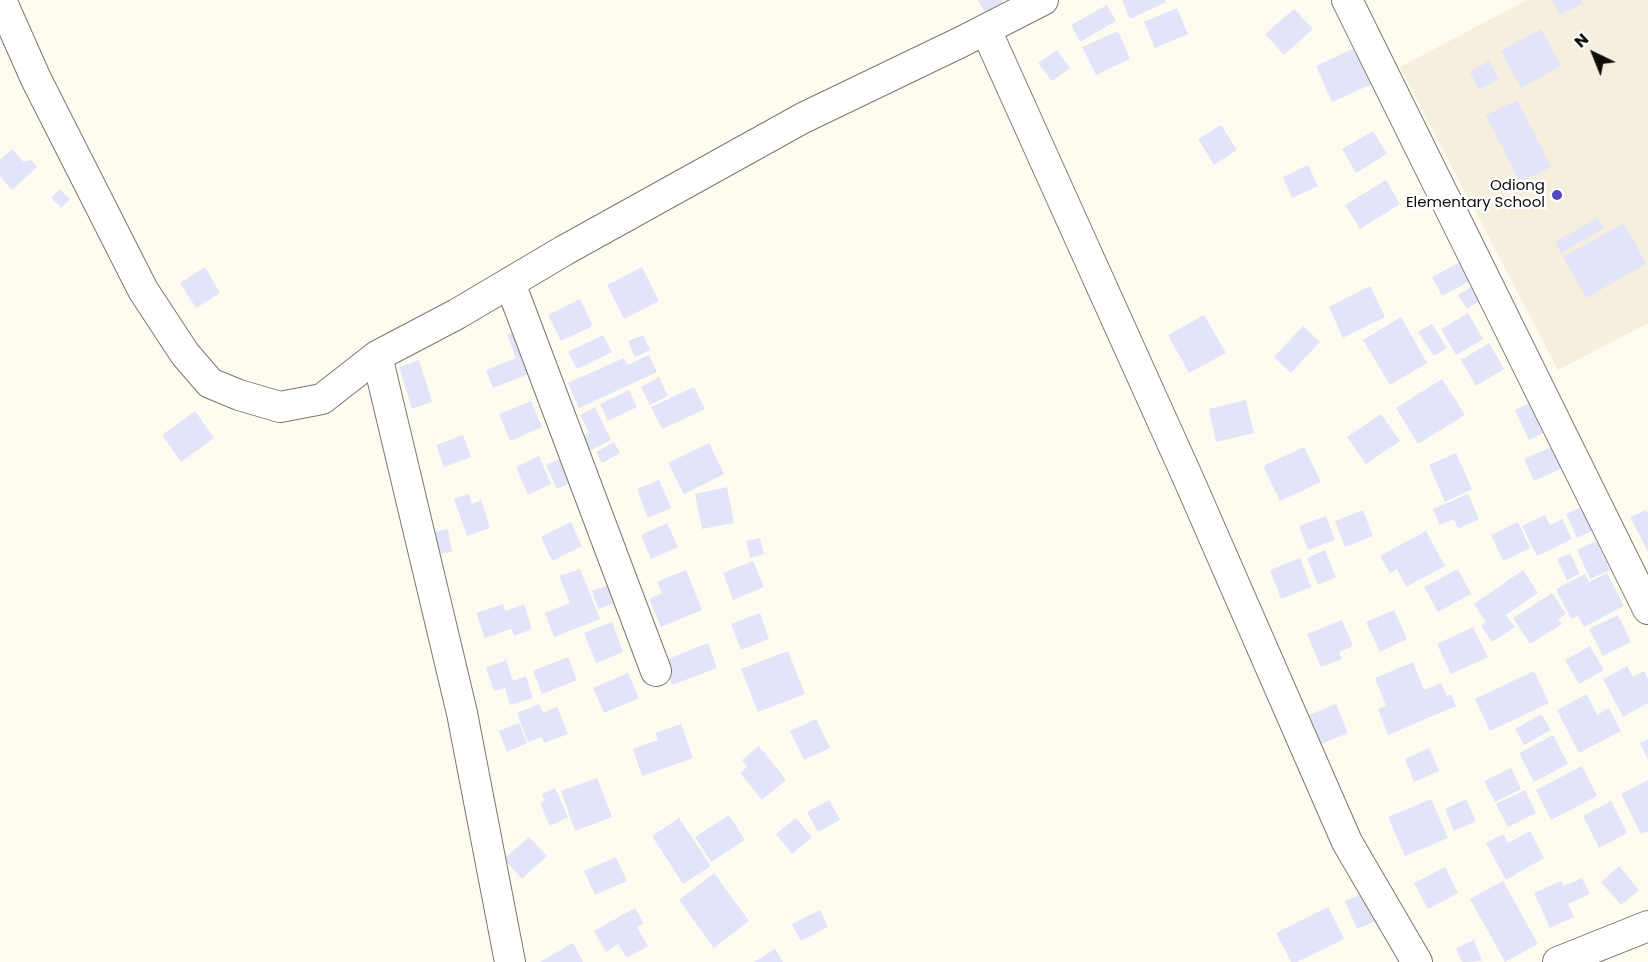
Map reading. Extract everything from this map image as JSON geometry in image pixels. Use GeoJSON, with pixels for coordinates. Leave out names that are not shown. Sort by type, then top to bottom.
{"type":"FeatureCollection","features":[{"type":"Feature","properties":{"kind":"street"},"geometry":{"type":"LineString","coordinates":[[1,0],[36,80],[143,290],[185,354],[210,383],[239,395],[280,407],[322,399],[377,356],[457,314],[565,250],[803,118],[1043,0]]}},
{"type":"Feature","properties":{"kind":"street"},"geometry":{"type":"LineString","coordinates":[[1347,0],[1648,609]]}},
{"type":"Feature","properties":{"kind":"street"},"geometry":{"type":"LineString","coordinates":[[986,30],[1188,478],[1347,842],[1417,962]]}},
{"type":"Feature","properties":{"kind":"street"},"geometry":{"type":"LineString","coordinates":[[510,283],[656,671]]}},
{"type":"Feature","properties":{"kind":"street"},"geometry":{"type":"LineString","coordinates":[[377,356],[462,713],[510,962]]}},
{"type":"Feature","properties":{"kind":"street"},"geometry":{"type":"LineString","coordinates":[[1558,962],[1648,926]]}},
{"type":"Feature","properties":{"kind":"shaded area","name":"Odiong Elementary School"},"geometry":{"type":"Polygon","coordinates":[[[1527,0],[1648,0],[1648,323],[1558,370],[1400,67],[1527,0]]]}},
{"type":"Feature","properties":{"kind":"building"},"geometry":{"type":"Polygon","coordinates":[[[978,0],[1002,0],[1007,9],[989,19],[978,0]]]}},
{"type":"Feature","properties":{"kind":"building"},"geometry":{"type":"Polygon","coordinates":[[[1122,0],[1165,0],[1166,2],[1130,19],[1122,0]]]}},
{"type":"Feature","properties":{"kind":"building"},"geometry":{"type":"Polygon","coordinates":[[[1552,0],[1581,0],[1583,3],[1560,15],[1552,0]]]}},
{"type":"Feature","properties":{"kind":"building"},"geometry":{"type":"Polygon","coordinates":[[[1107,5],[1116,21],[1080,42],[1071,25],[1107,5]]]}},
{"type":"Feature","properties":{"kind":"building"},"geometry":{"type":"Polygon","coordinates":[[[1177,8],[1188,34],[1155,48],[1144,22],[1177,8]]]}},
{"type":"Feature","properties":{"kind":"building"},"geometry":{"type":"Polygon","coordinates":[[[1294,9],[1313,29],[1284,55],[1265,34],[1294,9]]]}},
{"type":"Feature","properties":{"kind":"building"},"geometry":{"type":"Polygon","coordinates":[[[1541,29],[1561,66],[1521,88],[1501,51],[1541,29]]]}},
{"type":"Feature","properties":{"kind":"building"},"geometry":{"type":"Polygon","coordinates":[[[1118,31],[1130,59],[1096,75],[1082,47],[1118,31]]]}},
{"type":"Feature","properties":{"kind":"building"},"geometry":{"type":"Polygon","coordinates":[[[1355,48],[1372,84],[1332,102],[1316,66],[1355,48]]]}},
{"type":"Feature","properties":{"kind":"building"},"geometry":{"type":"Polygon","coordinates":[[[1057,50],[1070,68],[1052,81],[1038,63],[1057,50]]]}},
{"type":"Feature","properties":{"kind":"building"},"geometry":{"type":"Polygon","coordinates":[[[1489,61],[1499,79],[1479,90],[1470,72],[1489,61]]]}},
{"type":"Feature","properties":{"kind":"building"},"geometry":{"type":"Polygon","coordinates":[[[1517,100],[1551,167],[1520,182],[1486,115],[1517,100]]]}},
{"type":"Feature","properties":{"kind":"building"},"geometry":{"type":"Polygon","coordinates":[[[1221,125],[1237,150],[1214,165],[1198,139],[1221,125]]]}},
{"type":"Feature","properties":{"kind":"building"},"geometry":{"type":"Polygon","coordinates":[[[1373,131],[1387,154],[1356,173],[1342,149],[1373,131]]]}},
{"type":"Feature","properties":{"kind":"building"},"geometry":{"type":"Polygon","coordinates":[[[12,149],[24,162],[31,160],[37,167],[12,190],[0,176],[0,160],[12,149]]]}},
{"type":"Feature","properties":{"kind":"building"},"geometry":{"type":"Polygon","coordinates":[[[1308,165],[1318,186],[1292,198],[1283,177],[1308,165]]]}},
{"type":"Feature","properties":{"kind":"building"},"geometry":{"type":"Polygon","coordinates":[[[1386,180],[1400,204],[1360,229],[1345,205],[1386,180]]]}},
{"type":"Feature","properties":{"kind":"building"},"geometry":{"type":"Polygon","coordinates":[[[60,189],[70,199],[61,208],[51,198],[60,189]]]}},
{"type":"Feature","properties":{"kind":"building"},"geometry":{"type":"Polygon","coordinates":[[[1598,218],[1604,228],[1561,253],[1555,242],[1598,218]]]}},
{"type":"Feature","properties":{"kind":"building"},"geometry":{"type":"Polygon","coordinates":[[[1624,223],[1646,264],[1586,298],[1563,257],[1624,223]]]}},
{"type":"Feature","properties":{"kind":"building"},"geometry":{"type":"Polygon","coordinates":[[[1462,261],[1472,280],[1442,296],[1432,277],[1462,261]]]}},
{"type":"Feature","properties":{"kind":"building"},"geometry":{"type":"Polygon","coordinates":[[[205,267],[220,293],[196,308],[180,283],[205,267]]]}},
{"type":"Feature","properties":{"kind":"building"},"geometry":{"type":"Polygon","coordinates":[[[642,267],[659,301],[624,319],[607,285],[642,267]]]}},
{"type":"Feature","properties":{"kind":"building"},"geometry":{"type":"Polygon","coordinates":[[[1476,284],[1485,298],[1467,309],[1458,295],[1476,284]]]}},
{"type":"Feature","properties":{"kind":"building"},"geometry":{"type":"Polygon","coordinates":[[[1370,286],[1385,317],[1343,338],[1329,307],[1370,286]]]}},
{"type":"Feature","properties":{"kind":"building"},"geometry":{"type":"Polygon","coordinates":[[[580,299],[593,326],[561,341],[548,315],[580,299]]]}},
{"type":"Feature","properties":{"kind":"building"},"geometry":{"type":"Polygon","coordinates":[[[1468,313],[1483,339],[1456,355],[1441,329],[1468,313]]]}},
{"type":"Feature","properties":{"kind":"building"},"geometry":{"type":"Polygon","coordinates":[[[1204,315],[1226,353],[1189,373],[1168,335],[1204,315]]]}},
{"type":"Feature","properties":{"kind":"building"},"geometry":{"type":"Polygon","coordinates":[[[1401,317],[1427,363],[1390,385],[1363,340],[1401,317]]]}},
{"type":"Feature","properties":{"kind":"building"},"geometry":{"type":"Polygon","coordinates":[[[1432,324],[1447,348],[1434,356],[1418,332],[1432,324]]]}},
{"type":"Feature","properties":{"kind":"building"},"geometry":{"type":"Polygon","coordinates":[[[1303,326],[1320,342],[1291,373],[1274,357],[1303,326]]]}},
{"type":"Feature","properties":{"kind":"building"},"geometry":{"type":"Polygon","coordinates":[[[526,327],[542,369],[493,388],[486,370],[516,358],[507,335],[526,327]]]}},
{"type":"Feature","properties":{"kind":"building"},"geometry":{"type":"Polygon","coordinates":[[[603,335],[612,352],[577,369],[568,352],[603,335]]]}},
{"type":"Feature","properties":{"kind":"building"},"geometry":{"type":"Polygon","coordinates":[[[643,335],[650,350],[635,357],[628,341],[643,335]]]}},
{"type":"Feature","properties":{"kind":"building"},"geometry":{"type":"Polygon","coordinates":[[[1489,343],[1504,369],[1476,386],[1461,360],[1489,343]]]}},
{"type":"Feature","properties":{"kind":"building"},"geometry":{"type":"Polygon","coordinates":[[[649,355],[657,372],[579,408],[568,383],[624,358],[628,365],[649,355]]]}},
{"type":"Feature","properties":{"kind":"building"},"geometry":{"type":"Polygon","coordinates":[[[419,360],[432,402],[412,409],[399,367],[419,360]]]}},
{"type":"Feature","properties":{"kind":"building"},"geometry":{"type":"Polygon","coordinates":[[[659,377],[668,396],[650,405],[641,387],[659,377]]]}},
{"type":"Feature","properties":{"kind":"building"},"geometry":{"type":"Polygon","coordinates":[[[1442,379],[1465,415],[1418,444],[1396,408],[1442,379]]]}},
{"type":"Feature","properties":{"kind":"building"},"geometry":{"type":"Polygon","coordinates":[[[694,387],[705,409],[662,429],[651,407],[694,387]]]}},
{"type":"Feature","properties":{"kind":"building"},"geometry":{"type":"Polygon","coordinates":[[[629,390],[637,407],[608,421],[600,404],[629,390]]]}},
{"type":"Feature","properties":{"kind":"building"},"geometry":{"type":"Polygon","coordinates":[[[1246,400],[1254,433],[1216,442],[1209,409],[1246,400]]]}},
{"type":"Feature","properties":{"kind":"building"},"geometry":{"type":"Polygon","coordinates":[[[1535,400],[1549,430],[1529,440],[1515,410],[1535,400]]]}},
{"type":"Feature","properties":{"kind":"building"},"geometry":{"type":"Polygon","coordinates":[[[531,401],[542,427],[510,441],[499,414],[531,401]]]}},
{"type":"Feature","properties":{"kind":"building"},"geometry":{"type":"Polygon","coordinates":[[[595,407],[611,440],[585,453],[578,438],[589,433],[580,415],[595,407]]]}},
{"type":"Feature","properties":{"kind":"building"},"geometry":{"type":"Polygon","coordinates":[[[195,411],[214,438],[181,462],[162,435],[195,411]]]}},
{"type":"Feature","properties":{"kind":"building"},"geometry":{"type":"Polygon","coordinates":[[[1381,414],[1400,441],[1366,464],[1347,437],[1381,414]]]}},
{"type":"Feature","properties":{"kind":"building"},"geometry":{"type":"Polygon","coordinates":[[[463,435],[471,457],[444,467],[436,445],[463,435]]]}},
{"type":"Feature","properties":{"kind":"building"},"geometry":{"type":"Polygon","coordinates":[[[614,442],[620,453],[602,463],[596,452],[614,442]]]}},
{"type":"Feature","properties":{"kind":"building"},"geometry":{"type":"Polygon","coordinates":[[[709,443],[724,474],[684,494],[668,463],[709,443]]]}},
{"type":"Feature","properties":{"kind":"building"},"geometry":{"type":"Polygon","coordinates":[[[1556,445],[1565,467],[1534,481],[1524,459],[1556,445]]]}},
{"type":"Feature","properties":{"kind":"building"},"geometry":{"type":"Polygon","coordinates":[[[1304,447],[1321,482],[1280,501],[1263,466],[1304,447]]]}},
{"type":"Feature","properties":{"kind":"building"},"geometry":{"type":"Polygon","coordinates":[[[1456,453],[1472,489],[1445,502],[1429,465],[1456,453]]]}},
{"type":"Feature","properties":{"kind":"building"},"geometry":{"type":"Polygon","coordinates":[[[539,456],[551,484],[528,495],[516,467],[539,456]]]}},
{"type":"Feature","properties":{"kind":"building"},"geometry":{"type":"Polygon","coordinates":[[[566,456],[577,480],[557,489],[546,465],[566,456]]]}},
{"type":"Feature","properties":{"kind":"building"},"geometry":{"type":"Polygon","coordinates":[[[659,480],[671,508],[648,518],[637,489],[659,480]]]}},
{"type":"Feature","properties":{"kind":"building"},"geometry":{"type":"Polygon","coordinates":[[[727,487],[734,523],[702,529],[695,494],[727,487]]]}},
{"type":"Feature","properties":{"kind":"building"},"geometry":{"type":"Polygon","coordinates":[[[469,494],[472,504],[481,500],[490,528],[467,536],[454,499],[469,494]]]}},
{"type":"Feature","properties":{"kind":"building"},"geometry":{"type":"Polygon","coordinates":[[[1468,494],[1479,519],[1458,529],[1454,519],[1440,525],[1433,509],[1468,494]]]}},
{"type":"Feature","properties":{"kind":"building"},"geometry":{"type":"Polygon","coordinates":[[[1581,507],[1592,531],[1577,538],[1566,514],[1581,507]]]}},
{"type":"Feature","properties":{"kind":"building"},"geometry":{"type":"Polygon","coordinates":[[[1363,510],[1373,536],[1345,547],[1335,521],[1363,510]]]}},
{"type":"Feature","properties":{"kind":"building"},"geometry":{"type":"Polygon","coordinates":[[[1646,510],[1648,514],[1648,552],[1630,517],[1646,510]]]}},
{"type":"Feature","properties":{"kind":"building"},"geometry":{"type":"Polygon","coordinates":[[[1545,515],[1550,525],[1562,519],[1572,539],[1537,556],[1522,526],[1545,515]]]}},
{"type":"Feature","properties":{"kind":"building"},"geometry":{"type":"Polygon","coordinates":[[[1326,516],[1335,540],[1308,550],[1299,526],[1326,516]]]}},
{"type":"Feature","properties":{"kind":"building"},"geometry":{"type":"Polygon","coordinates":[[[571,522],[582,546],[552,561],[541,537],[571,522]]]}},
{"type":"Feature","properties":{"kind":"building"},"geometry":{"type":"Polygon","coordinates":[[[1518,522],[1530,548],[1503,561],[1491,535],[1518,522]]]}},
{"type":"Feature","properties":{"kind":"building"},"geometry":{"type":"Polygon","coordinates":[[[667,523],[678,547],[651,559],[641,535],[667,523]]]}},
{"type":"Feature","properties":{"kind":"building"},"geometry":{"type":"Polygon","coordinates":[[[448,529],[452,552],[436,554],[431,532],[448,529]]]}},
{"type":"Feature","properties":{"kind":"building"},"geometry":{"type":"Polygon","coordinates":[[[1426,531],[1445,566],[1406,587],[1397,569],[1390,573],[1380,556],[1426,531]]]}},
{"type":"Feature","properties":{"kind":"building"},"geometry":{"type":"Polygon","coordinates":[[[760,538],[764,554],[750,558],[746,541],[760,538]]]}},
{"type":"Feature","properties":{"kind":"building"},"geometry":{"type":"Polygon","coordinates":[[[1596,541],[1610,570],[1590,579],[1577,550],[1596,541]]]}},
{"type":"Feature","properties":{"kind":"building"},"geometry":{"type":"Polygon","coordinates":[[[1325,550],[1336,577],[1318,585],[1307,558],[1325,550]]]}},
{"type":"Feature","properties":{"kind":"building"},"geometry":{"type":"Polygon","coordinates":[[[1570,553],[1580,574],[1567,580],[1557,559],[1570,553]]]}},
{"type":"Feature","properties":{"kind":"building"},"geometry":{"type":"Polygon","coordinates":[[[1300,558],[1311,587],[1281,599],[1270,570],[1300,558]]]}},
{"type":"Feature","properties":{"kind":"building"},"geometry":{"type":"Polygon","coordinates":[[[753,561],[764,587],[733,600],[723,573],[753,561]]]}},
{"type":"Feature","properties":{"kind":"building"},"geometry":{"type":"Polygon","coordinates":[[[580,569],[600,619],[554,637],[545,613],[570,603],[559,576],[580,569]]]}},
{"type":"Feature","properties":{"kind":"building"},"geometry":{"type":"Polygon","coordinates":[[[1458,569],[1471,594],[1438,612],[1424,587],[1458,569]]]}},
{"type":"Feature","properties":{"kind":"building"},"geometry":{"type":"Polygon","coordinates":[[[686,570],[702,610],[661,627],[649,599],[662,593],[657,582],[686,570]]]}},
{"type":"Feature","properties":{"kind":"building"},"geometry":{"type":"Polygon","coordinates":[[[1523,570],[1538,593],[1506,615],[1515,627],[1492,642],[1481,626],[1486,622],[1474,604],[1523,570]]]}},
{"type":"Feature","properties":{"kind":"building"},"geometry":{"type":"Polygon","coordinates":[[[1607,573],[1624,606],[1584,627],[1578,616],[1571,619],[1556,589],[1585,574],[1589,582],[1607,573]]]}},
{"type":"Feature","properties":{"kind":"building"},"geometry":{"type":"Polygon","coordinates":[[[619,581],[626,599],[598,609],[592,591],[619,581]]]}},
{"type":"Feature","properties":{"kind":"building"},"geometry":{"type":"Polygon","coordinates":[[[1552,593],[1566,614],[1558,619],[1562,624],[1530,644],[1513,618],[1552,593]]]}},
{"type":"Feature","properties":{"kind":"building"},"geometry":{"type":"Polygon","coordinates":[[[503,604],[505,611],[524,604],[532,629],[514,636],[509,621],[511,629],[485,638],[476,613],[503,604]]]}},
{"type":"Feature","properties":{"kind":"building"},"geometry":{"type":"Polygon","coordinates":[[[1394,610],[1407,639],[1380,652],[1366,622],[1394,610]]]}},
{"type":"Feature","properties":{"kind":"building"},"geometry":{"type":"Polygon","coordinates":[[[760,613],[769,639],[741,650],[731,624],[760,613]]]}},
{"type":"Feature","properties":{"kind":"building"},"geometry":{"type":"Polygon","coordinates":[[[1618,615],[1631,642],[1603,656],[1589,629],[1618,615]]]}},
{"type":"Feature","properties":{"kind":"building"},"geometry":{"type":"Polygon","coordinates":[[[1342,620],[1353,646],[1339,652],[1342,659],[1321,667],[1307,634],[1342,620]]]}},
{"type":"Feature","properties":{"kind":"building"},"geometry":{"type":"Polygon","coordinates":[[[612,622],[623,652],[596,663],[584,633],[612,622]]]}},
{"type":"Feature","properties":{"kind":"building"},"geometry":{"type":"Polygon","coordinates":[[[1473,627],[1488,657],[1451,674],[1437,644],[1473,627]]]}},
{"type":"Feature","properties":{"kind":"building"},"geometry":{"type":"Polygon","coordinates":[[[708,643],[717,668],[672,685],[663,661],[708,643]]]}},
{"type":"Feature","properties":{"kind":"building"},"geometry":{"type":"Polygon","coordinates":[[[1590,646],[1604,670],[1579,684],[1565,660],[1590,646]]]}},
{"type":"Feature","properties":{"kind":"building"},"geometry":{"type":"Polygon","coordinates":[[[788,651],[805,694],[758,712],[741,669],[788,651]]]}},
{"type":"Feature","properties":{"kind":"building"},"geometry":{"type":"Polygon","coordinates":[[[568,657],[577,680],[542,694],[533,671],[568,657]]]}},
{"type":"Feature","properties":{"kind":"building"},"geometry":{"type":"Polygon","coordinates":[[[506,660],[513,681],[526,676],[533,698],[510,705],[505,688],[494,691],[486,668],[506,660]]]}},
{"type":"Feature","properties":{"kind":"building"},"geometry":{"type":"Polygon","coordinates":[[[1413,662],[1424,690],[1441,683],[1447,696],[1451,694],[1456,706],[1388,735],[1378,709],[1386,706],[1375,678],[1413,662]]]}},
{"type":"Feature","properties":{"kind":"building"},"geometry":{"type":"Polygon","coordinates":[[[1627,666],[1633,677],[1644,671],[1648,679],[1648,703],[1623,717],[1603,679],[1627,666]]]}},
{"type":"Feature","properties":{"kind":"building"},"geometry":{"type":"Polygon","coordinates":[[[1534,671],[1549,703],[1490,731],[1475,699],[1534,671]]]}},
{"type":"Feature","properties":{"kind":"building"},"geometry":{"type":"Polygon","coordinates":[[[628,673],[639,698],[604,713],[593,688],[628,673]]]}},
{"type":"Feature","properties":{"kind":"building"},"geometry":{"type":"Polygon","coordinates":[[[1587,694],[1597,715],[1609,708],[1621,731],[1579,753],[1557,710],[1587,694]]]}},
{"type":"Feature","properties":{"kind":"building"},"geometry":{"type":"Polygon","coordinates":[[[539,704],[543,713],[557,707],[568,734],[544,743],[542,737],[528,742],[517,713],[539,704]]]}},
{"type":"Feature","properties":{"kind":"building"},"geometry":{"type":"Polygon","coordinates":[[[1336,704],[1348,733],[1321,744],[1309,715],[1336,704]]]}},
{"type":"Feature","properties":{"kind":"building"},"geometry":{"type":"Polygon","coordinates":[[[1541,714],[1551,730],[1524,745],[1515,729],[1541,714]]]}},
{"type":"Feature","properties":{"kind":"building"},"geometry":{"type":"Polygon","coordinates":[[[816,719],[830,748],[804,760],[790,731],[816,719]]]}},
{"type":"Feature","properties":{"kind":"building"},"geometry":{"type":"Polygon","coordinates":[[[519,723],[527,743],[507,752],[499,731],[519,723]]]}},
{"type":"Feature","properties":{"kind":"building"},"geometry":{"type":"Polygon","coordinates":[[[681,724],[693,758],[642,776],[633,749],[658,740],[655,733],[681,724]]]}},
{"type":"Feature","properties":{"kind":"building"},"geometry":{"type":"Polygon","coordinates":[[[1553,735],[1568,764],[1534,782],[1519,753],[1553,735]]]}},
{"type":"Feature","properties":{"kind":"building"},"geometry":{"type":"Polygon","coordinates":[[[1648,739],[1648,760],[1640,743],[1648,739]]]}},
{"type":"Feature","properties":{"kind":"building"},"geometry":{"type":"Polygon","coordinates":[[[759,746],[786,780],[762,800],[740,773],[747,767],[742,760],[759,746]]]}},
{"type":"Feature","properties":{"kind":"building"},"geometry":{"type":"Polygon","coordinates":[[[1429,748],[1439,771],[1414,782],[1405,759],[1429,748]]]}},
{"type":"Feature","properties":{"kind":"building"},"geometry":{"type":"Polygon","coordinates":[[[1582,766],[1597,796],[1551,820],[1536,790],[1582,766]]]}},
{"type":"Feature","properties":{"kind":"building"},"geometry":{"type":"Polygon","coordinates":[[[1511,768],[1521,789],[1495,802],[1484,781],[1511,768]]]}},
{"type":"Feature","properties":{"kind":"building"},"geometry":{"type":"Polygon","coordinates":[[[597,778],[612,817],[575,831],[561,791],[597,778]]]}},
{"type":"Feature","properties":{"kind":"building"},"geometry":{"type":"Polygon","coordinates":[[[1648,780],[1648,831],[1641,834],[1621,794],[1648,780]]]}},
{"type":"Feature","properties":{"kind":"building"},"geometry":{"type":"Polygon","coordinates":[[[555,788],[568,817],[550,826],[540,803],[545,801],[542,794],[555,788]]]}},
{"type":"Feature","properties":{"kind":"building"},"geometry":{"type":"Polygon","coordinates":[[[1525,790],[1536,813],[1508,827],[1496,804],[1525,790]]]}},
{"type":"Feature","properties":{"kind":"building"},"geometry":{"type":"Polygon","coordinates":[[[1431,799],[1448,838],[1405,856],[1388,817],[1431,799]]]}},
{"type":"Feature","properties":{"kind":"building"},"geometry":{"type":"Polygon","coordinates":[[[1466,799],[1476,821],[1454,831],[1445,809],[1466,799]]]}},
{"type":"Feature","properties":{"kind":"building"},"geometry":{"type":"Polygon","coordinates":[[[829,800],[840,820],[818,832],[807,812],[829,800]]]}},
{"type":"Feature","properties":{"kind":"building"},"geometry":{"type":"Polygon","coordinates":[[[1611,801],[1627,833],[1599,848],[1583,816],[1611,801]]]}},
{"type":"Feature","properties":{"kind":"building"},"geometry":{"type":"Polygon","coordinates":[[[729,815],[745,840],[711,862],[695,837],[729,815]]]}},
{"type":"Feature","properties":{"kind":"building"},"geometry":{"type":"Polygon","coordinates":[[[679,818],[711,866],[683,884],[652,836],[679,818]]]}},
{"type":"Feature","properties":{"kind":"building"},"geometry":{"type":"Polygon","coordinates":[[[796,818],[812,837],[792,854],[776,834],[796,818]]]}},
{"type":"Feature","properties":{"kind":"building"},"geometry":{"type":"Polygon","coordinates":[[[1530,831],[1544,858],[1506,880],[1486,843],[1503,834],[1508,843],[1530,831]]]}},
{"type":"Feature","properties":{"kind":"building"},"geometry":{"type":"Polygon","coordinates":[[[529,837],[547,856],[522,879],[504,859],[529,837]]]}},
{"type":"Feature","properties":{"kind":"building"},"geometry":{"type":"Polygon","coordinates":[[[616,857],[627,881],[595,895],[584,871],[616,857]]]}},
{"type":"Feature","properties":{"kind":"building"},"geometry":{"type":"Polygon","coordinates":[[[1619,866],[1639,890],[1621,905],[1601,882],[1619,866]]]}},
{"type":"Feature","properties":{"kind":"building"},"geometry":{"type":"Polygon","coordinates":[[[1445,867],[1458,893],[1428,909],[1414,883],[1445,867]]]}},
{"type":"Feature","properties":{"kind":"building"},"geometry":{"type":"Polygon","coordinates":[[[714,873],[749,921],[714,948],[679,900],[714,873]]]}},
{"type":"Feature","properties":{"kind":"building"},"geometry":{"type":"Polygon","coordinates":[[[1582,878],[1590,894],[1568,904],[1574,917],[1550,928],[1534,893],[1561,881],[1564,886],[1582,878]]]}},
{"type":"Feature","properties":{"kind":"building"},"geometry":{"type":"Polygon","coordinates":[[[1503,881],[1538,944],[1505,962],[1470,899],[1503,881]]]}},
{"type":"Feature","properties":{"kind":"building"},"geometry":{"type":"Polygon","coordinates":[[[1367,892],[1378,920],[1357,929],[1345,901],[1367,892]]]}},
{"type":"Feature","properties":{"kind":"building"},"geometry":{"type":"Polygon","coordinates":[[[1328,907],[1344,939],[1297,962],[1291,962],[1276,933],[1328,907]]]}},
{"type":"Feature","properties":{"kind":"building"},"geometry":{"type":"Polygon","coordinates":[[[635,908],[644,923],[637,927],[648,946],[627,958],[618,944],[606,952],[594,931],[635,908]]]}},
{"type":"Feature","properties":{"kind":"building"},"geometry":{"type":"Polygon","coordinates":[[[820,910],[828,927],[801,941],[792,924],[820,910]]]}},
{"type":"Feature","properties":{"kind":"building"},"geometry":{"type":"Polygon","coordinates":[[[1474,940],[1482,961],[1462,962],[1456,948],[1474,940]]]}},
{"type":"Feature","properties":{"kind":"building"},"geometry":{"type":"Polygon","coordinates":[[[573,943],[583,962],[540,962],[573,943]]]}},
{"type":"Feature","properties":{"kind":"building"},"geometry":{"type":"Polygon","coordinates":[[[775,949],[783,962],[754,962],[775,949]]]}},
{"type":"Feature","properties":{"kind":"place","name":"Odiong Elementary School"},"geometry":{"type":"Point","coordinates":[1557,195]}}]}
